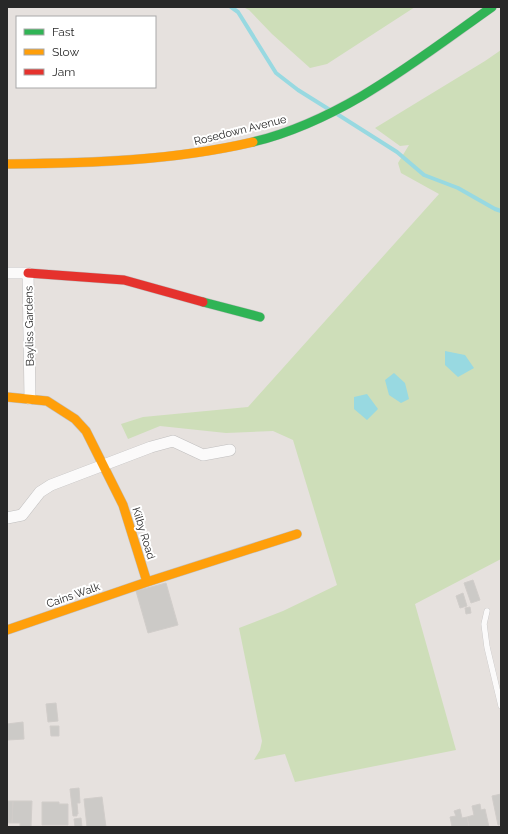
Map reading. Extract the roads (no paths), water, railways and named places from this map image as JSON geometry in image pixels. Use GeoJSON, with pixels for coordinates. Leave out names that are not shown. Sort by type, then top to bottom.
{"type":"FeatureCollection","features":[{"type":"Feature","properties":{"kind":"street","name":"Rosedown Avenue"},"geometry":{"type":"LineString","coordinates":[[7,164],[126,161],[190,155],[252,142],[280,134],[307,124],[351,103],[492,7]]}},
{"type":"Feature","properties":{"kind":"street","name":"Bayliss Gardens"},"geometry":{"type":"LineString","coordinates":[[7,273],[28,273],[30,399]]}},
{"type":"Feature","properties":{"kind":"street"},"geometry":{"type":"LineString","coordinates":[[28,273],[124,280],[260,317]]}},
{"type":"Feature","properties":{"kind":"street","name":"Kilby Road"},"geometry":{"type":"LineString","coordinates":[[7,397],[47,401],[75,419],[86,431],[123,505],[147,582]]}},
{"type":"Feature","properties":{"kind":"street"},"geometry":{"type":"LineString","coordinates":[[7,518],[22,515],[40,492],[51,485],[151,447],[173,441],[204,455],[230,450]]}},
{"type":"Feature","properties":{"kind":"street"},"geometry":{"type":"LineString","coordinates":[[147,582],[297,534]]}},
{"type":"Feature","properties":{"kind":"street","name":"Cains Walk"},"geometry":{"type":"LineString","coordinates":[[7,630],[147,582]]}},
{"type":"Feature","properties":{"kind":"lane"},"geometry":{"type":"LineString","coordinates":[[487,611],[484,624],[487,647],[501,706]]}},
{"type":"Feature","properties":{"kind":"water"},"geometry":{"type":"Polygon","coordinates":[[[445,351],[465,355],[474,368],[458,377],[445,365],[445,351]]]}},
{"type":"Feature","properties":{"kind":"water"},"geometry":{"type":"Polygon","coordinates":[[[394,373],[405,383],[409,399],[401,403],[389,395],[385,380],[394,373]]]}},
{"type":"Feature","properties":{"kind":"water"},"geometry":{"type":"Polygon","coordinates":[[[367,394],[378,409],[367,420],[354,409],[354,397],[367,394]]]}},
{"type":"Feature","properties":{"kind":"waterway"},"geometry":{"type":"LineString","coordinates":[[231,7],[238,12],[276,73],[298,90],[330,110]]}},
{"type":"Feature","properties":{"kind":"waterway"},"geometry":{"type":"LineString","coordinates":[[337,114],[397,152],[424,175],[458,188],[501,211]]}}]}
